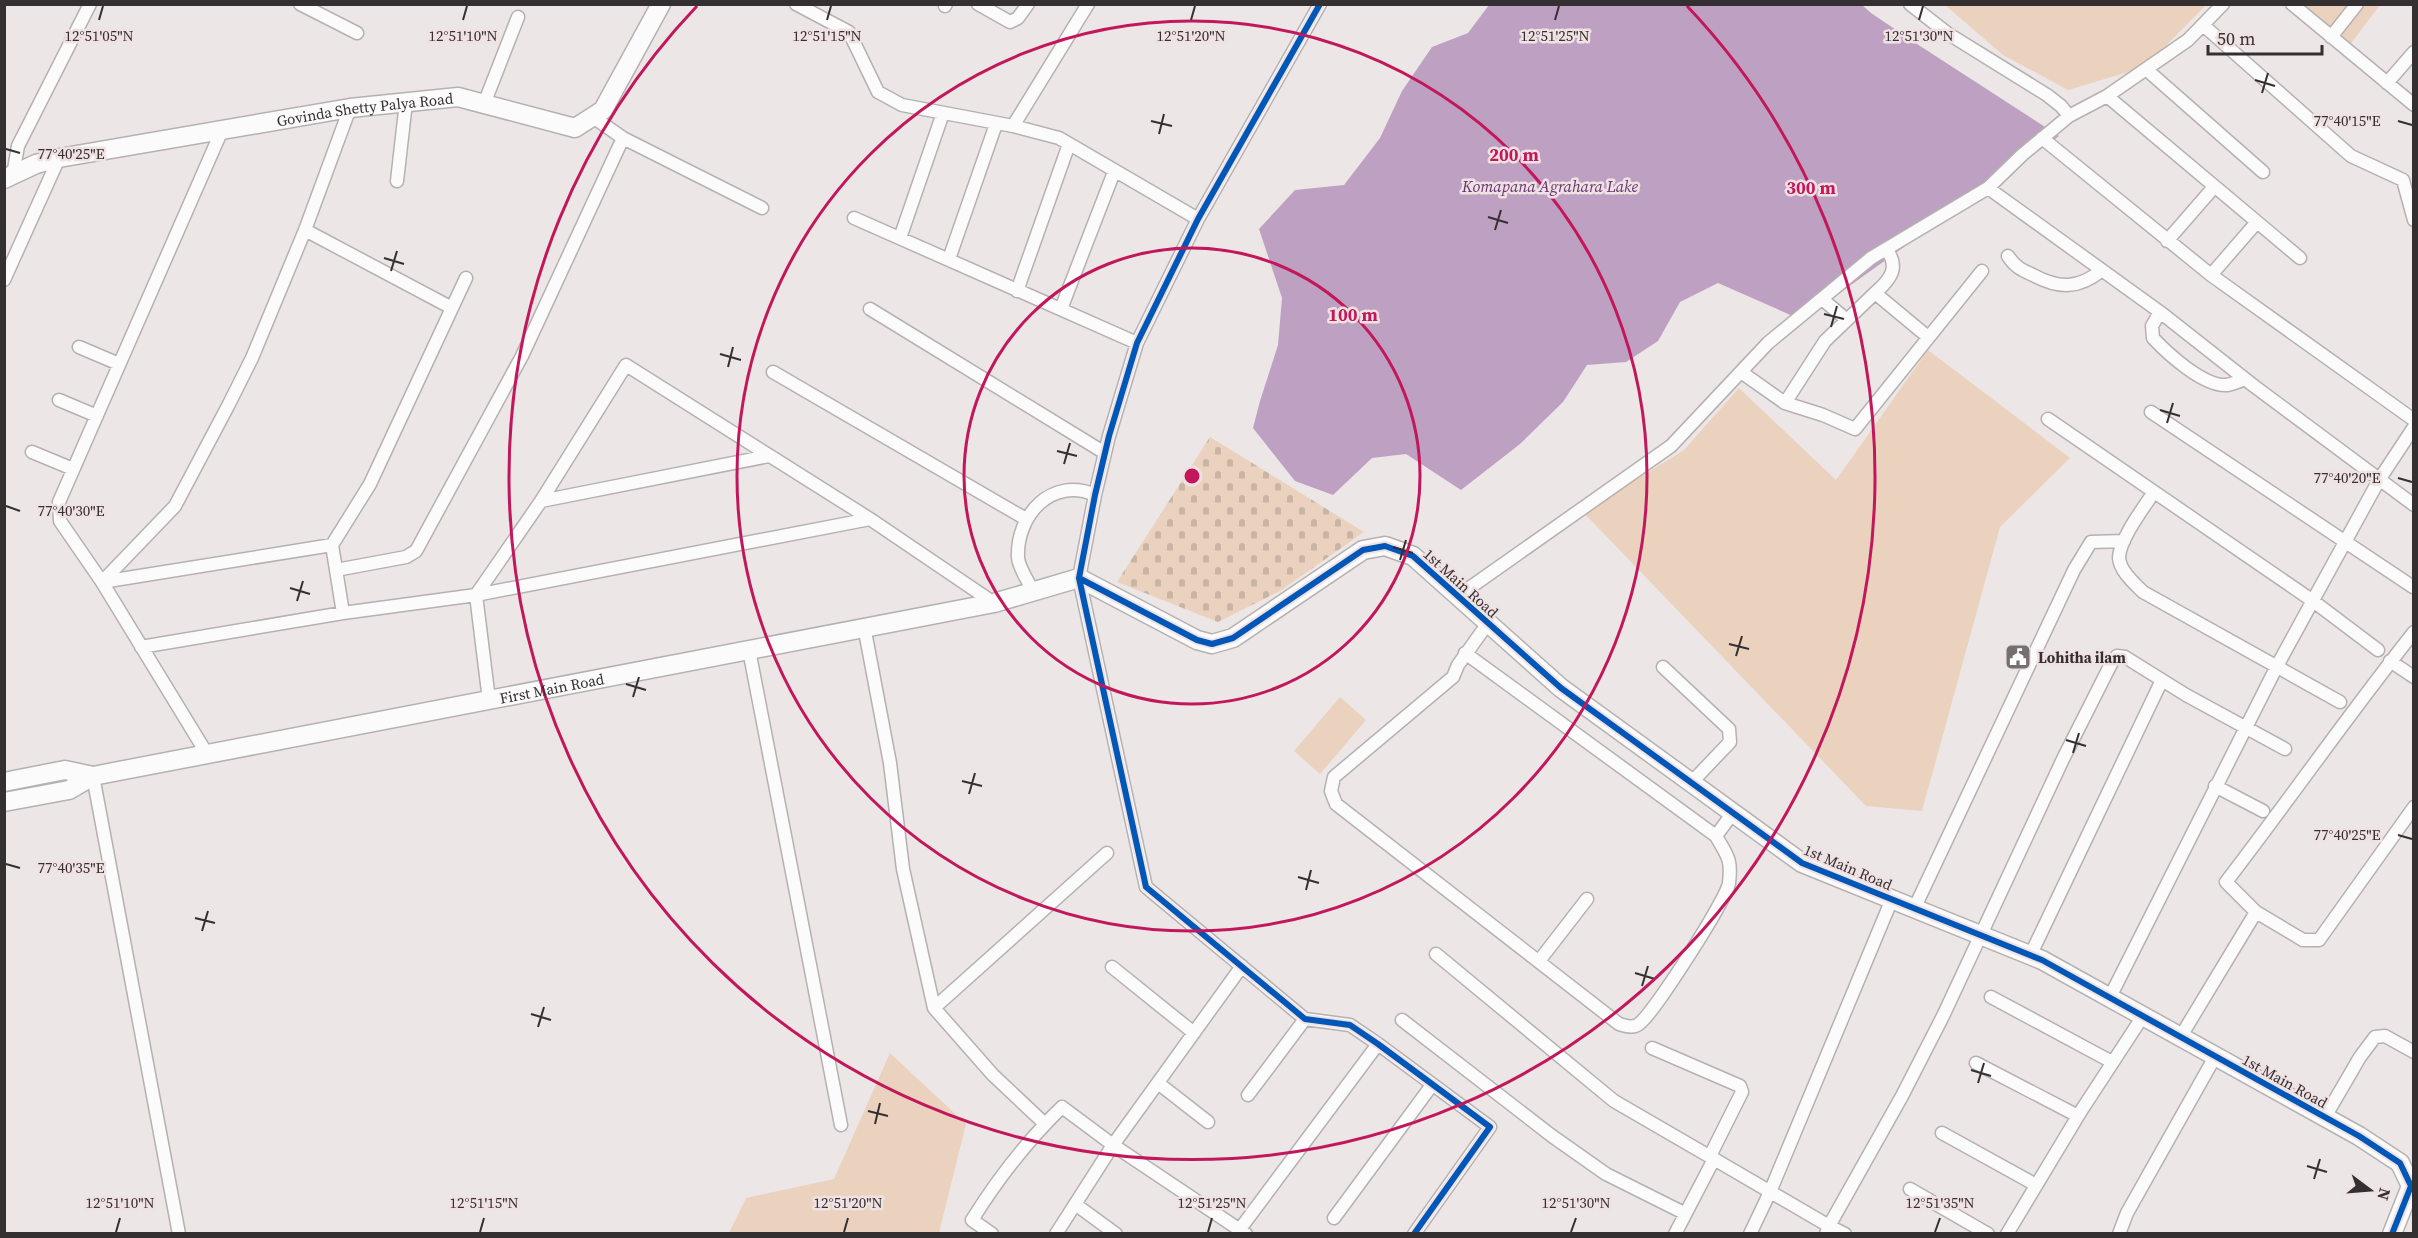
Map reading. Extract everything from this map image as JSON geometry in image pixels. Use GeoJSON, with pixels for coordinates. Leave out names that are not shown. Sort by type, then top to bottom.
{"type":"FeatureCollection","features":[{"type":"Feature","properties":{"kind":"street"},"geometry":{"type":"LineString","coordinates":[[11,171],[18,146],[90,4]]}},
{"type":"Feature","properties":{"kind":"street"},"geometry":{"type":"LineString","coordinates":[[661,4],[603,110],[593,117],[623,138],[762,208]]}},
{"type":"Feature","properties":{"kind":"street"},"geometry":{"type":"LineString","coordinates":[[796,4],[849,32],[878,92],[902,105],[1013,126],[1059,138],[1198,219]]}},
{"type":"Feature","properties":{"kind":"street"},"geometry":{"type":"LineString","coordinates":[[978,4],[1010,22],[1018,18],[1028,4]]}},
{"type":"Feature","properties":{"kind":"street"},"geometry":{"type":"LineString","coordinates":[[1013,126],[1088,4]]}},
{"type":"Feature","properties":{"kind":"street"},"geometry":{"type":"LineString","coordinates":[[1320,4],[1198,219],[1137,343],[1126,374],[1105,453],[1079,578],[1146,887],[1305,1018],[1350,1025],[1490,1127],[1414,1233]]}},
{"type":"Feature","properties":{"kind":"street"},"geometry":{"type":"LineString","coordinates":[[1910,4],[1947,33],[2047,95],[2069,116]]}},
{"type":"Feature","properties":{"kind":"street"},"geometry":{"type":"LineString","coordinates":[[1458,596],[1671,446],[1768,343],[1871,258],[1988,188],[2069,116],[2107,96],[2188,40],[2223,4]]}},
{"type":"Feature","properties":{"kind":"street"},"geometry":{"type":"LineString","coordinates":[[2292,4],[2414,105]]}},
{"type":"Feature","properties":{"kind":"street"},"geometry":{"type":"LineString","coordinates":[[2331,37],[2357,4]]}},
{"type":"Feature","properties":{"kind":"street"},"geometry":{"type":"LineString","coordinates":[[306,6],[357,33]]}},
{"type":"Feature","properties":{"kind":"street"},"geometry":{"type":"LineString","coordinates":[[484,104],[518,17]]}},
{"type":"Feature","properties":{"kind":"street"},"geometry":{"type":"LineString","coordinates":[[2204,25],[2351,156],[2403,180],[2414,220]]}},
{"type":"Feature","properties":{"kind":"street"},"geometry":{"type":"LineString","coordinates":[[2387,83],[2414,52]]}},
{"type":"Feature","properties":{"kind":"street"},"geometry":{"type":"LineString","coordinates":[[2147,70],[2264,172]]}},
{"type":"Feature","properties":{"kind":"street"},"geometry":{"type":"LineString","coordinates":[[2107,96],[2300,258]]}},
{"type":"Feature","properties":{"kind":"street","name":"Govinda Shetty Palya Road"},"geometry":{"type":"LineString","coordinates":[[11,171],[59,158],[350,108],[458,97],[575,128],[593,117]]}},
{"type":"Feature","properties":{"kind":"street"},"geometry":{"type":"LineString","coordinates":[[397,181],[406,102]]}},
{"type":"Feature","properties":{"kind":"street"},"geometry":{"type":"LineString","coordinates":[[102,582],[175,507],[252,358],[305,230],[350,108]]}},
{"type":"Feature","properties":{"kind":"street"},"geometry":{"type":"LineString","coordinates":[[900,238],[943,113]]}},
{"type":"Feature","properties":{"kind":"street"},"geometry":{"type":"LineString","coordinates":[[949,260],[996,124]]}},
{"type":"Feature","properties":{"kind":"street"},"geometry":{"type":"LineString","coordinates":[[207,754],[102,582],[60,521],[59,502],[222,130]]}},
{"type":"Feature","properties":{"kind":"street"},"geometry":{"type":"LineString","coordinates":[[336,570],[406,557],[416,551],[522,356],[623,138]]}},
{"type":"Feature","properties":{"kind":"street"},"geometry":{"type":"LineString","coordinates":[[2042,138],[2211,275],[2414,420]]}},
{"type":"Feature","properties":{"kind":"street"},"geometry":{"type":"LineString","coordinates":[[1017,291],[1069,144]]}},
{"type":"Feature","properties":{"kind":"street"},"geometry":{"type":"LineString","coordinates":[[4,152],[11,171]]}},
{"type":"Feature","properties":{"kind":"street"},"geometry":{"type":"LineString","coordinates":[[4,280],[59,158]]}},
{"type":"Feature","properties":{"kind":"street"},"geometry":{"type":"LineString","coordinates":[[1062,309],[1114,172]]}},
{"type":"Feature","properties":{"kind":"street"},"geometry":{"type":"LineString","coordinates":[[2167,241],[2214,187]]}},
{"type":"Feature","properties":{"kind":"street"},"geometry":{"type":"LineString","coordinates":[[1988,188],[2160,312],[2245,379],[2414,505]]}},
{"type":"Feature","properties":{"kind":"street"},"geometry":{"type":"LineString","coordinates":[[854,218],[1137,343]]}},
{"type":"Feature","properties":{"kind":"street"},"geometry":{"type":"LineString","coordinates":[[2211,275],[2257,222]]}},
{"type":"Feature","properties":{"kind":"street"},"geometry":{"type":"LineString","coordinates":[[305,230],[452,308]]}},
{"type":"Feature","properties":{"kind":"street"},"geometry":{"type":"LineString","coordinates":[[1785,403],[1826,341],[1884,286],[1895,266],[1894,259],[1886,249]]}},
{"type":"Feature","properties":{"kind":"street"},"geometry":{"type":"LineString","coordinates":[[2008,256],[2014,266],[2050,284],[2063,286],[2093,277],[2102,270]]}},
{"type":"Feature","properties":{"kind":"street"},"geometry":{"type":"LineString","coordinates":[[1741,372],[1785,403],[1823,415],[1855,429],[1982,272]]}},
{"type":"Feature","properties":{"kind":"street"},"geometry":{"type":"LineString","coordinates":[[343,613],[332,545],[370,484],[466,278]]}},
{"type":"Feature","properties":{"kind":"street"},"geometry":{"type":"LineString","coordinates":[[1875,293],[1928,337]]}},
{"type":"Feature","properties":{"kind":"street"},"geometry":{"type":"LineString","coordinates":[[1822,299],[1848,320]]}},
{"type":"Feature","properties":{"kind":"street"},"geometry":{"type":"LineString","coordinates":[[870,309],[1105,453]]}},
{"type":"Feature","properties":{"kind":"street"},"geometry":{"type":"LineString","coordinates":[[2160,312],[2152,326],[2153,338],[2181,364],[2212,382],[2227,385],[2245,379]]}},
{"type":"Feature","properties":{"kind":"street"},"geometry":{"type":"LineString","coordinates":[[79,347],[119,364]]}},
{"type":"Feature","properties":{"kind":"street"},"geometry":{"type":"LineString","coordinates":[[489,700],[476,595],[541,501],[626,365],[870,519],[993,603]]}},
{"type":"Feature","properties":{"kind":"street"},"geometry":{"type":"LineString","coordinates":[[773,372],[1026,519]]}},
{"type":"Feature","properties":{"kind":"street"},"geometry":{"type":"LineString","coordinates":[[59,400],[97,416]]}},
{"type":"Feature","properties":{"kind":"street"},"geometry":{"type":"LineString","coordinates":[[2151,412],[2414,587]]}},
{"type":"Feature","properties":{"kind":"street"},"geometry":{"type":"LineString","coordinates":[[2048,419],[2313,601],[2378,650]]}},
{"type":"Feature","properties":{"kind":"street"},"geometry":{"type":"LineString","coordinates":[[2110,997],[2277,666],[2379,480],[2414,427]]}},
{"type":"Feature","properties":{"kind":"street"},"geometry":{"type":"LineString","coordinates":[[32,452],[73,469]]}},
{"type":"Feature","properties":{"kind":"street"},"geometry":{"type":"LineString","coordinates":[[541,501],[769,456]]}},
{"type":"Feature","properties":{"kind":"street"},"geometry":{"type":"LineString","coordinates":[[1033,591],[1018,561],[1018,545],[1026,519],[1041,501],[1058,491],[1080,489],[1095,495]]}},
{"type":"Feature","properties":{"kind":"street"},"geometry":{"type":"LineString","coordinates":[[2154,492],[2124,541],[2119,558],[2128,576],[2143,592],[2340,702]]}},
{"type":"Feature","properties":{"kind":"street"},"geometry":{"type":"LineString","coordinates":[[141,647],[343,613],[476,595],[870,519]]}},
{"type":"Feature","properties":{"kind":"street"},"geometry":{"type":"LineString","coordinates":[[1914,909],[2074,570],[2091,542],[2124,541]]}},
{"type":"Feature","properties":{"kind":"street"},"geometry":{"type":"LineString","coordinates":[[102,582],[332,545]]}},
{"type":"Feature","properties":{"kind":"street","name":"1st Main Road"},"geometry":{"type":"LineString","coordinates":[[1079,578],[1197,640],[1212,644],[1233,638],[1363,550],[1385,546],[1413,556],[1561,688],[1690,784],[1802,863],[2042,960],[2216,1055],[2400,1163],[2411,1186],[2392,1233]]}},
{"type":"Feature","properties":{"kind":"street","name":"First Main Road"},"geometry":{"type":"LineString","coordinates":[[93,776],[993,603],[1079,578]]}},
{"type":"Feature","properties":{"kind":"street"},"geometry":{"type":"LineString","coordinates":[[1465,653],[1716,836],[1730,859],[1729,886],[1673,982],[1640,1025],[1629,1027],[1618,1024],[1336,804],[1331,791],[1334,777],[1453,677],[1465,653],[1488,624]]}},
{"type":"Feature","properties":{"kind":"street"},"geometry":{"type":"LineString","coordinates":[[864,626],[890,763],[903,869],[934,1008],[993,1075],[1045,1124]]}},
{"type":"Feature","properties":{"kind":"street"},"geometry":{"type":"LineString","coordinates":[[2414,632],[2226,882],[2256,912],[2302,940],[2319,940],[2414,807]]}},
{"type":"Feature","properties":{"kind":"street"},"geometry":{"type":"LineString","coordinates":[[749,650],[841,1125]]}},
{"type":"Feature","properties":{"kind":"street"},"geometry":{"type":"LineString","coordinates":[[1828,1230],[1943,1016],[2058,769],[2113,660],[2117,656],[2125,657],[2186,695],[2285,748]]}},
{"type":"Feature","properties":{"kind":"street"},"geometry":{"type":"LineString","coordinates":[[2390,661],[2414,677]]}},
{"type":"Feature","properties":{"kind":"street"},"geometry":{"type":"LineString","coordinates":[[1663,667],[1729,729],[1730,742],[1690,784]]}},
{"type":"Feature","properties":{"kind":"street"},"geometry":{"type":"LineString","coordinates":[[2030,956],[2162,680]]}},
{"type":"Feature","properties":{"kind":"street"},"geometry":{"type":"LineString","coordinates":[[4,782],[64,770],[93,776]]}},
{"type":"Feature","properties":{"kind":"street"},"geometry":{"type":"LineString","coordinates":[[4,802],[69,790],[93,776]]}},
{"type":"Feature","properties":{"kind":"street"},"geometry":{"type":"LineString","coordinates":[[93,776],[179,1233]]}},
{"type":"Feature","properties":{"kind":"street"},"geometry":{"type":"LineString","coordinates":[[2216,786],[2263,811]]}},
{"type":"Feature","properties":{"kind":"street"},"geometry":{"type":"LineString","coordinates":[[1716,836],[1732,814]]}},
{"type":"Feature","properties":{"kind":"street"},"geometry":{"type":"LineString","coordinates":[[934,1008],[1107,853]]}},
{"type":"Feature","properties":{"kind":"street"},"geometry":{"type":"LineString","coordinates":[[1539,961],[1587,899]]}},
{"type":"Feature","properties":{"kind":"street"},"geometry":{"type":"LineString","coordinates":[[1750,1233],[1770,1192],[1892,899]]}},
{"type":"Feature","properties":{"kind":"street"},"geometry":{"type":"LineString","coordinates":[[2181,1036],[2256,912]]}},
{"type":"Feature","properties":{"kind":"street"},"geometry":{"type":"LineString","coordinates":[[1436,954],[1614,1101],[1712,1157],[1828,1230],[1845,1233]]}},
{"type":"Feature","properties":{"kind":"street"},"geometry":{"type":"LineString","coordinates":[[1056,1233],[1113,1145],[1242,966]]}},
{"type":"Feature","properties":{"kind":"street"},"geometry":{"type":"LineString","coordinates":[[1112,967],[1194,1033]]}},
{"type":"Feature","properties":{"kind":"street"},"geometry":{"type":"LineString","coordinates":[[1991,997],[2112,1062]]}},
{"type":"Feature","properties":{"kind":"street"},"geometry":{"type":"LineString","coordinates":[[2007,1233],[2078,1116],[2143,1016]]}},
{"type":"Feature","properties":{"kind":"street"},"geometry":{"type":"LineString","coordinates":[[1248,1095],[1305,1018]]}},
{"type":"Feature","properties":{"kind":"street"},"geometry":{"type":"LineString","coordinates":[[1402,1020],[1552,1136],[1606,1174],[1684,1214]]}},
{"type":"Feature","properties":{"kind":"street"},"geometry":{"type":"LineString","coordinates":[[2325,1118],[2360,1057],[2375,1037],[2385,1036],[2414,1052]]}},
{"type":"Feature","properties":{"kind":"street"},"geometry":{"type":"LineString","coordinates":[[992,1233],[972,1220],[988,1195],[1045,1124],[1062,1107],[1113,1145],[1243,1231],[1378,1044]]}},
{"type":"Feature","properties":{"kind":"street"},"geometry":{"type":"LineString","coordinates":[[1652,1048],[1740,1086],[1742,1092],[1675,1233]]}},
{"type":"Feature","properties":{"kind":"street"},"geometry":{"type":"LineString","coordinates":[[2119,1233],[2127,1214],[2216,1055]]}},
{"type":"Feature","properties":{"kind":"street"},"geometry":{"type":"LineString","coordinates":[[1976,1063],[2078,1116]]}},
{"type":"Feature","properties":{"kind":"street"},"geometry":{"type":"LineString","coordinates":[[1158,1083],[1208,1122]]}},
{"type":"Feature","properties":{"kind":"street"},"geometry":{"type":"LineString","coordinates":[[1334,1218],[1432,1085]]}},
{"type":"Feature","properties":{"kind":"street"},"geometry":{"type":"LineString","coordinates":[[1942,1133],[2036,1185]]}},
{"type":"Feature","properties":{"kind":"street"},"geometry":{"type":"LineString","coordinates":[[1910,1189],[1988,1233]]}},
{"type":"Feature","properties":{"kind":"street"},"geometry":{"type":"LineString","coordinates":[[1075,1204],[1116,1233]]}},
{"type":"Feature","properties":{"kind":"green space"},"geometry":{"type":"Polygon","coordinates":[[[1945,5],[2206,5],[2145,67],[2068,90],[2003,55],[1945,5]]]}},
{"type":"Feature","properties":{"kind":"green space"},"geometry":{"type":"Polygon","coordinates":[[[2301,5],[2380,5],[2349,46],[2301,5]]]}},
{"type":"Feature","properties":{"kind":"green space"},"geometry":{"type":"Polygon","coordinates":[[[1928,350],[2070,458],[2000,527],[1922,811],[1866,806],[1583,512],[1684,450],[1739,388],[1836,480],[1928,350]]]}},
{"type":"Feature","properties":{"kind":"green space"},"geometry":{"type":"Polygon","coordinates":[[[1210,437],[1364,532],[1280,591],[1218,622],[1117,582],[1210,437]]]}},
{"type":"Feature","properties":{"kind":"green space"},"geometry":{"type":"Polygon","coordinates":[[[1340,697],[1366,720],[1320,774],[1294,751],[1340,697]]]}},
{"type":"Feature","properties":{"kind":"green space"},"geometry":{"type":"Polygon","coordinates":[[[890,1053],[966,1124],[939,1233],[729,1233],[746,1198],[834,1179],[890,1053]]]}},
{"type":"Feature","properties":{"kind":"water","name":"Komapana Agrahara Lake"},"geometry":{"type":"Polygon","coordinates":[[[1489,5],[1862,5],[1917,44],[2059,136],[1802,320],[1718,283],[1680,302],[1658,341],[1626,362],[1587,365],[1563,402],[1520,444],[1461,490],[1406,454],[1372,458],[1333,495],[1295,481],[1253,428],[1278,345],[1282,298],[1259,229],[1295,190],[1344,185],[1380,138],[1402,91],[1432,47],[1468,33],[1489,5]]]}},
{"type":"Feature","properties":{"kind":"cycle path"},"geometry":{"type":"LineString","coordinates":[[1320,4],[1198,219],[1137,343],[1109,436],[1079,578],[1146,887],[1305,1019],[1350,1025],[1490,1127],[1414,1234]]}},
{"type":"Feature","properties":{"kind":"cycle path"},"geometry":{"type":"LineString","coordinates":[[1079,578],[1197,640],[1212,644],[1233,638],[1363,550],[1385,546],[1413,556],[1561,688],[1802,863],[2042,960],[2359,1136],[2400,1163],[2411,1186],[2392,1234]]}},
{"type":"Feature","properties":{"kind":"place","name":"Lohitha ilam"},"geometry":{"type":"Point","coordinates":[2018,657]}}]}
